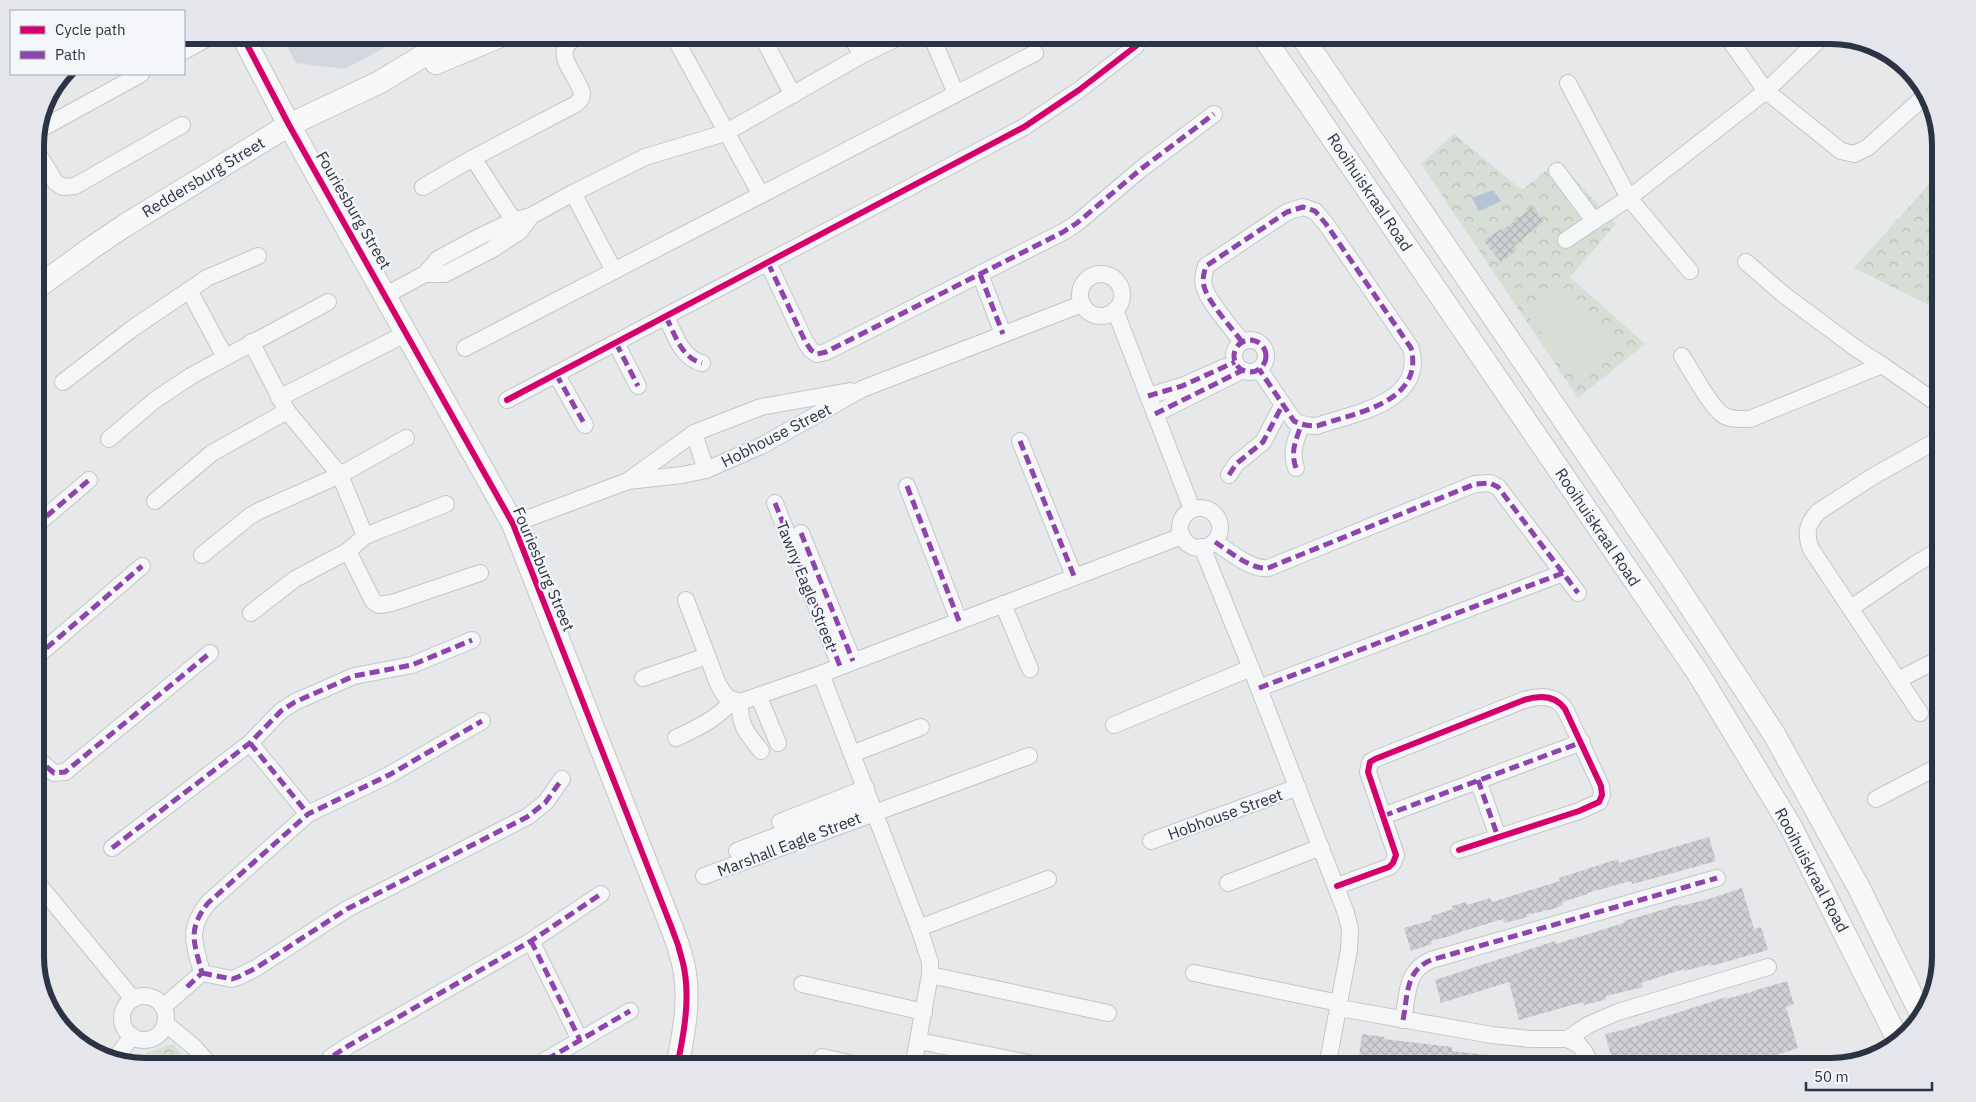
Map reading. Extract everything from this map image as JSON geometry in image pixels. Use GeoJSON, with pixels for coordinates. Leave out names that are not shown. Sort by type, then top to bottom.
{"type":"FeatureCollection","features":[{"type":"Feature","properties":{"kind":"main road","name":"Fouriesburg Street"},"geometry":{"type":"LineString","coordinates":[[247,44],[289,125],[513,524],[681,955],[686,999],[684,1029],[679,1058]]}},
{"type":"Feature","properties":{"kind":"main road","name":"Reddersburg Street"},"geometry":{"type":"LineString","coordinates":[[44,283],[124,226],[289,125],[380,82],[445,44]]}},
{"type":"Feature","properties":{"kind":"main road","name":"Reddersburg Street"},"geometry":{"type":"LineString","coordinates":[[380,82],[443,61],[482,44]]}},
{"type":"Feature","properties":{"kind":"main road","name":"Rooihuiskraal Road"},"geometry":{"type":"LineString","coordinates":[[1268,44],[1698,673],[1790,827],[1896,1035]]}},
{"type":"Feature","properties":{"kind":"main road","name":"Rooihuiskraal Road"},"geometry":{"type":"LineString","coordinates":[[1307,44],[1673,580],[1774,734],[1859,888],[1918,1009]]}},
{"type":"Feature","properties":{"kind":"street"},"geometry":{"type":"LineString","coordinates":[[424,187],[473,158],[570,109],[581,99],[580,86],[565,58],[564,53],[567,44]]}},
{"type":"Feature","properties":{"kind":"street"},"geometry":{"type":"LineString","coordinates":[[678,44],[725,133],[761,195]]}},
{"type":"Feature","properties":{"kind":"street"},"geometry":{"type":"LineString","coordinates":[[766,44],[793,95]]}},
{"type":"Feature","properties":{"kind":"street"},"geometry":{"type":"LineString","coordinates":[[855,44],[862,55]]}},
{"type":"Feature","properties":{"kind":"street"},"geometry":{"type":"LineString","coordinates":[[425,274],[445,274],[471,261],[532,216],[573,193],[645,157],[725,133],[885,44]]}},
{"type":"Feature","properties":{"kind":"street"},"geometry":{"type":"LineString","coordinates":[[935,44],[956,94]]}},
{"type":"Feature","properties":{"kind":"street"},"geometry":{"type":"LineString","coordinates":[[1732,44],[1766,91],[1826,141],[1841,151],[1854,154],[1867,148],[1921,99]]}},
{"type":"Feature","properties":{"kind":"street"},"geometry":{"type":"LineString","coordinates":[[1566,240],[1629,198],[1766,91],[1815,44]]}},
{"type":"Feature","properties":{"kind":"street"},"geometry":{"type":"LineString","coordinates":[[507,400],[1024,127],[1079,90],[1136,46]]}},
{"type":"Feature","properties":{"kind":"street"},"geometry":{"type":"LineString","coordinates":[[465,348],[1035,53]]}},
{"type":"Feature","properties":{"kind":"street"},"geometry":{"type":"LineString","coordinates":[[46,126],[139,75]]}},
{"type":"Feature","properties":{"kind":"street"},"geometry":{"type":"LineString","coordinates":[[1568,84],[1629,198],[1690,271]]}},
{"type":"Feature","properties":{"kind":"street"},"geometry":{"type":"LineString","coordinates":[[768,263],[805,341],[811,350],[817,354],[826,352],[1077,223],[1141,169],[1214,114]]}},
{"type":"Feature","properties":{"kind":"street"},"geometry":{"type":"LineString","coordinates":[[44,164],[56,183],[63,187],[75,186],[182,124]]}},
{"type":"Feature","properties":{"kind":"street"},"geometry":{"type":"LineString","coordinates":[[473,158],[517,226]]}},
{"type":"Feature","properties":{"kind":"street"},"geometry":{"type":"LineString","coordinates":[[1557,172],[1594,221]]}},
{"type":"Feature","properties":{"kind":"street"},"geometry":{"type":"LineString","coordinates":[[573,193],[614,271]]}},
{"type":"Feature","properties":{"kind":"street"},"geometry":{"type":"LineString","coordinates":[[1242,342],[1208,295],[1203,277],[1206,266],[1287,212],[1303,208],[1315,211],[1326,224],[1411,348],[1414,361],[1410,379],[1401,390],[1384,404],[1317,426],[1301,425],[1294,421],[1260,369]]}},
{"type":"Feature","properties":{"kind":"street"},"geometry":{"type":"LineString","coordinates":[[386,295],[425,274],[438,259],[463,245],[517,226]]}},
{"type":"Feature","properties":{"kind":"street"},"geometry":{"type":"LineString","coordinates":[[463,245],[471,261]]}},
{"type":"Feature","properties":{"kind":"street"},"geometry":{"type":"LineString","coordinates":[[63,382],[132,328],[189,290],[212,276],[258,256]]}},
{"type":"Feature","properties":{"kind":"street"},"geometry":{"type":"LineString","coordinates":[[1746,262],[1784,295],[1857,349],[1932,400]]}},
{"type":"Feature","properties":{"kind":"street"},"geometry":{"type":"LineString","coordinates":[[980,274],[1003,334]]}},
{"type":"Feature","properties":{"kind":"street"},"geometry":{"type":"LineString","coordinates":[[1097,274],[1104,274],[1113,278],[1121,290],[1120,304],[1115,310],[1110,314],[1099,316],[1086,310],[1082,304],[1080,290],[1085,281],[1097,274]]}},
{"type":"Feature","properties":{"kind":"street"},"geometry":{"type":"LineString","coordinates":[[189,290],[225,357]]}},
{"type":"Feature","properties":{"kind":"street"},"geometry":{"type":"LineString","coordinates":[[109,439],[172,388],[251,342],[328,302]]}},
{"type":"Feature","properties":{"kind":"street","name":"Hobhouse Street"},"geometry":{"type":"LineString","coordinates":[[513,524],[628,481],[682,475],[706,470],[764,445],[862,389],[1082,304]]}},
{"type":"Feature","properties":{"kind":"street"},"geometry":{"type":"LineString","coordinates":[[1115,310],[1192,509],[1181,523],[1182,536],[1190,545],[1208,545],[1259,569],[1268,568],[1475,484],[1490,483],[1498,487],[1578,593]]}},
{"type":"Feature","properties":{"kind":"street"},"geometry":{"type":"LineString","coordinates":[[666,317],[685,354],[695,361],[702,363]]}},
{"type":"Feature","properties":{"kind":"street"},"geometry":{"type":"LineString","coordinates":[[155,501],[212,453],[283,404],[407,333]]}},
{"type":"Feature","properties":{"kind":"street"},"geometry":{"type":"LineString","coordinates":[[1253,340],[1263,347],[1266,359],[1260,369],[1248,372],[1239,366],[1235,348],[1242,342],[1253,340]]}},
{"type":"Feature","properties":{"kind":"street"},"geometry":{"type":"LineString","coordinates":[[251,342],[283,404],[340,475],[364,536]]}},
{"type":"Feature","properties":{"kind":"street"},"geometry":{"type":"LineString","coordinates":[[616,343],[638,386]]}},
{"type":"Feature","properties":{"kind":"street"},"geometry":{"type":"LineString","coordinates":[[1682,356],[1713,404],[1723,415],[1736,420],[1750,419],[1882,365]]}},
{"type":"Feature","properties":{"kind":"street"},"geometry":{"type":"LineString","coordinates":[[1148,396],[1239,366]]}},
{"type":"Feature","properties":{"kind":"street"},"geometry":{"type":"LineString","coordinates":[[1155,414],[1239,366]]}},
{"type":"Feature","properties":{"kind":"street"},"geometry":{"type":"LineString","coordinates":[[556,374],[585,425]]}},
{"type":"Feature","properties":{"kind":"street","name":"Hobhouse Street"},"geometry":{"type":"LineString","coordinates":[[628,481],[694,433],[761,407],[862,389]]}},
{"type":"Feature","properties":{"kind":"street"},"geometry":{"type":"LineString","coordinates":[[1229,475],[1236,464],[1263,442],[1283,404]]}},
{"type":"Feature","properties":{"kind":"street"},"geometry":{"type":"LineString","coordinates":[[1296,468],[1292,457],[1301,425]]}},
{"type":"Feature","properties":{"kind":"street"},"geometry":{"type":"LineString","coordinates":[[694,433],[706,470]]}},
{"type":"Feature","properties":{"kind":"street"},"geometry":{"type":"LineString","coordinates":[[202,555],[250,516],[340,475],[406,438]]}},
{"type":"Feature","properties":{"kind":"street"},"geometry":{"type":"LineString","coordinates":[[1020,441],[1074,576]]}},
{"type":"Feature","properties":{"kind":"street"},"geometry":{"type":"LineString","coordinates":[[1920,713],[1811,549],[1807,539],[1807,529],[1811,520],[1818,512],[1872,477],[1932,443]]}},
{"type":"Feature","properties":{"kind":"street"},"geometry":{"type":"LineString","coordinates":[[44,518],[89,480]]}},
{"type":"Feature","properties":{"kind":"street"},"geometry":{"type":"LineString","coordinates":[[907,486],[959,621]]}},
{"type":"Feature","properties":{"kind":"street","name":"Tawny Eagle Street"},"geometry":{"type":"LineString","coordinates":[[775,503],[846,664]]}},
{"type":"Feature","properties":{"kind":"street"},"geometry":{"type":"LineString","coordinates":[[251,613],[295,579],[348,551],[364,536],[446,504]]}},
{"type":"Feature","properties":{"kind":"street","name":"Hobhouse Street"},"geometry":{"type":"LineString","coordinates":[[1192,509],[1206,508],[1217,516],[1221,530],[1208,545],[1251,668],[1337,886],[1350,929],[1349,950],[1329,1058]]}},
{"type":"Feature","properties":{"kind":"street","name":"Tawny Eagle Street"},"geometry":{"type":"LineString","coordinates":[[801,533],[846,664]]}},
{"type":"Feature","properties":{"kind":"street","name":"Tawny Eagle Street"},"geometry":{"type":"LineString","coordinates":[[736,702],[760,696],[821,674],[1182,536]]}},
{"type":"Feature","properties":{"kind":"street"},"geometry":{"type":"LineString","coordinates":[[348,551],[369,596],[375,604],[379,605],[392,603],[480,573]]}},
{"type":"Feature","properties":{"kind":"street"},"geometry":{"type":"LineString","coordinates":[[1850,608],[1932,554]]}},
{"type":"Feature","properties":{"kind":"street"},"geometry":{"type":"LineString","coordinates":[[44,650],[142,566]]}},
{"type":"Feature","properties":{"kind":"street"},"geometry":{"type":"LineString","coordinates":[[1259,688],[1563,573]]}},
{"type":"Feature","properties":{"kind":"street"},"geometry":{"type":"LineString","coordinates":[[686,600],[718,684],[726,697],[736,702]]}},
{"type":"Feature","properties":{"kind":"street"},"geometry":{"type":"LineString","coordinates":[[1002,604],[1030,669]]}},
{"type":"Feature","properties":{"kind":"street"},"geometry":{"type":"LineString","coordinates":[[112,848],[250,743],[281,711],[295,702],[354,676],[412,665],[472,640]]}},
{"type":"Feature","properties":{"kind":"street"},"geometry":{"type":"LineString","coordinates":[[44,764],[54,772],[65,772],[210,654]]}},
{"type":"Feature","properties":{"kind":"street"},"geometry":{"type":"LineString","coordinates":[[643,678],[707,656]]}},
{"type":"Feature","properties":{"kind":"street"},"geometry":{"type":"LineString","coordinates":[[1898,680],[1932,663]]}},
{"type":"Feature","properties":{"kind":"street"},"geometry":{"type":"LineString","coordinates":[[1114,725],[1251,668]]}},
{"type":"Feature","properties":{"kind":"street","name":"Marshall Eagle Street"},"geometry":{"type":"LineString","coordinates":[[821,674],[919,928],[930,962],[930,975],[915,1058]]}},
{"type":"Feature","properties":{"kind":"street"},"geometry":{"type":"LineString","coordinates":[[760,696],[778,743]]}},
{"type":"Feature","properties":{"kind":"street"},"geometry":{"type":"LineString","coordinates":[[1337,886],[1389,867],[1396,855],[1368,772],[1370,762],[1524,700],[1542,696],[1556,700],[1565,710],[1582,742],[1601,786],[1602,795],[1599,802],[1579,811],[1459,850]]}},
{"type":"Feature","properties":{"kind":"street"},"geometry":{"type":"LineString","coordinates":[[676,738],[706,724],[736,702]]}},
{"type":"Feature","properties":{"kind":"street"},"geometry":{"type":"LineString","coordinates":[[736,702],[740,721],[744,729],[761,751]]}},
{"type":"Feature","properties":{"kind":"street"},"geometry":{"type":"LineString","coordinates":[[202,973],[193,936],[199,915],[208,903],[308,814],[389,775],[482,721]]}},
{"type":"Feature","properties":{"kind":"street"},"geometry":{"type":"LineString","coordinates":[[852,754],[921,727]]}},
{"type":"Feature","properties":{"kind":"street"},"geometry":{"type":"LineString","coordinates":[[1383,816],[1582,742]]}},
{"type":"Feature","properties":{"kind":"street"},"geometry":{"type":"LineString","coordinates":[[250,743],[308,814]]}},
{"type":"Feature","properties":{"kind":"street","name":"Marshall Eagle Street"},"geometry":{"type":"LineString","coordinates":[[780,822],[870,800],[1029,756]]}},
{"type":"Feature","properties":{"kind":"street"},"geometry":{"type":"LineString","coordinates":[[1876,799],[1932,770]]}},
{"type":"Feature","properties":{"kind":"street"},"geometry":{"type":"LineString","coordinates":[[202,973],[232,979],[252,971],[348,909],[527,816],[545,803],[562,779]]}},
{"type":"Feature","properties":{"kind":"street"},"geometry":{"type":"LineString","coordinates":[[1478,780],[1498,837]]}},
{"type":"Feature","properties":{"kind":"street","name":"Hobhouse Street"},"geometry":{"type":"LineString","coordinates":[[1151,841],[1298,787]]}},
{"type":"Feature","properties":{"kind":"street","name":"Marshall Eagle Street"},"geometry":{"type":"LineString","coordinates":[[737,851],[870,800]]}},
{"type":"Feature","properties":{"kind":"street","name":"Marshall Eagle Street"},"geometry":{"type":"LineString","coordinates":[[704,876],[870,800]]}},
{"type":"Feature","properties":{"kind":"street"},"geometry":{"type":"LineString","coordinates":[[1228,883],[1321,847]]}},
{"type":"Feature","properties":{"kind":"street"},"geometry":{"type":"LineString","coordinates":[[1403,1020],[1411,979],[1414,971],[1421,964],[1717,878]]}},
{"type":"Feature","properties":{"kind":"street"},"geometry":{"type":"LineString","coordinates":[[919,928],[1048,879]]}},
{"type":"Feature","properties":{"kind":"street"},"geometry":{"type":"LineString","coordinates":[[44,891],[133,999]]}},
{"type":"Feature","properties":{"kind":"street"},"geometry":{"type":"LineString","coordinates":[[331,1058],[348,1046],[530,941],[601,894]]}},
{"type":"Feature","properties":{"kind":"street"},"geometry":{"type":"LineString","coordinates":[[530,941],[580,1040]]}},
{"type":"Feature","properties":{"kind":"street"},"geometry":{"type":"LineString","coordinates":[[1567,1039],[1588,1025],[1618,1012],[1768,968]]}},
{"type":"Feature","properties":{"kind":"street"},"geometry":{"type":"LineString","coordinates":[[164,1007],[202,973]]}},
{"type":"Feature","properties":{"kind":"street"},"geometry":{"type":"LineString","coordinates":[[1194,973],[1403,1020],[1492,1035],[1530,1039],[1567,1039],[1578,1044],[1587,1058]]}},
{"type":"Feature","properties":{"kind":"street"},"geometry":{"type":"LineString","coordinates":[[930,975],[1108,1014]]}},
{"type":"Feature","properties":{"kind":"street"},"geometry":{"type":"LineString","coordinates":[[802,984],[924,1012]]}},
{"type":"Feature","properties":{"kind":"street"},"geometry":{"type":"LineString","coordinates":[[147,996],[164,1007],[166,1024],[158,1035],[151,1039],[138,1039],[126,1031],[123,1016],[125,1008],[133,999],[147,996]]}},
{"type":"Feature","properties":{"kind":"street"},"geometry":{"type":"LineString","coordinates":[[549,1058],[630,1011]]}},
{"type":"Feature","properties":{"kind":"street"},"geometry":{"type":"LineString","coordinates":[[166,1024],[194,1047],[204,1058]]}},
{"type":"Feature","properties":{"kind":"street"},"geometry":{"type":"LineString","coordinates":[[118,1055],[132,1036]]}},
{"type":"Feature","properties":{"kind":"street"},"geometry":{"type":"LineString","coordinates":[[919,1042],[1002,1058]]}},
{"type":"Feature","properties":{"kind":"shaded area"},"geometry":{"type":"Polygon","coordinates":[[[286,44],[391,44],[345,69],[296,63],[286,44]]]}},
{"type":"Feature","properties":{"kind":"green space"},"geometry":{"type":"Polygon","coordinates":[[[1454,134],[1522,190],[1558,161],[1616,224],[1570,277],[1645,344],[1578,398],[1421,164],[1454,134]]]}},
{"type":"Feature","properties":{"kind":"green space"},"geometry":{"type":"Polygon","coordinates":[[[1932,181],[1932,307],[1854,268],[1932,181]]]}},
{"type":"Feature","properties":{"kind":"green space"},"geometry":{"type":"Polygon","coordinates":[[[1561,285],[1617,351],[1581,381],[1525,313],[1561,285]]]}},
{"type":"Feature","properties":{"kind":"green space"},"geometry":{"type":"Polygon","coordinates":[[[173,1044],[185,1058],[145,1058],[134,1057],[173,1044]]]}},
{"type":"Feature","properties":{"kind":"water"},"geometry":{"type":"Polygon","coordinates":[[[1493,190],[1501,201],[1479,211],[1472,198],[1493,190]]]}},
{"type":"Feature","properties":{"kind":"building"},"geometry":{"type":"Polygon","coordinates":[[[1532,207],[1544,221],[1514,246],[1517,250],[1501,262],[1484,241],[1501,229],[1502,231],[1532,207]]]}},
{"type":"Feature","properties":{"kind":"building"},"geometry":{"type":"Polygon","coordinates":[[[1709,837],[1716,861],[1632,884],[1631,881],[1587,893],[1562,902],[1563,905],[1553,909],[1526,915],[1527,917],[1504,923],[1503,919],[1431,941],[1432,944],[1411,951],[1404,928],[1432,920],[1431,916],[1453,909],[1452,906],[1466,902],[1467,905],[1490,898],[1492,902],[1560,881],[1559,878],[1618,859],[1619,863],[1709,837]]]}},
{"type":"Feature","properties":{"kind":"building"},"geometry":{"type":"Polygon","coordinates":[[[1742,888],[1754,929],[1761,927],[1768,950],[1711,966],[1711,964],[1684,971],[1684,969],[1641,983],[1643,987],[1606,996],[1606,999],[1597,1002],[1584,1005],[1583,1002],[1519,1020],[1509,982],[1441,1003],[1435,980],[1555,941],[1556,944],[1624,923],[1624,921],[1681,904],[1681,906],[1709,899],[1742,888]]]}},
{"type":"Feature","properties":{"kind":"building"},"geometry":{"type":"Polygon","coordinates":[[[1787,981],[1794,1004],[1786,1007],[1798,1048],[1771,1058],[1612,1058],[1605,1034],[1627,1029],[1726,997],[1727,999],[1787,981]]]}},
{"type":"Feature","properties":{"kind":"building"},"geometry":{"type":"Polygon","coordinates":[[[1362,1034],[1385,1037],[1384,1039],[1452,1047],[1452,1051],[1488,1055],[1488,1058],[1359,1057],[1362,1034]]]}},
{"type":"Feature","properties":{"kind":"marked path"},"geometry":{"type":"LineString","coordinates":[[768,263],[805,341],[811,350],[817,354],[826,352],[1063,232],[1077,223],[1141,169],[1214,114]]}},
{"type":"Feature","properties":{"kind":"marked path"},"geometry":{"type":"LineString","coordinates":[[1242,342],[1206,292],[1203,281],[1206,266],[1287,212],[1303,207],[1315,211],[1326,224],[1411,348],[1412,367],[1407,382],[1397,393],[1383,403],[1367,410],[1317,426],[1305,425],[1294,421],[1259,369]]}},
{"type":"Feature","properties":{"kind":"marked path"},"geometry":{"type":"LineString","coordinates":[[980,274],[1003,334]]}},
{"type":"Feature","properties":{"kind":"marked path"},"geometry":{"type":"LineString","coordinates":[[666,317],[684,351],[702,363]]}},
{"type":"Feature","properties":{"kind":"marked path"},"geometry":{"type":"LineString","coordinates":[[1250,340],[1256,341],[1261,345],[1265,350],[1266,356],[1265,362],[1261,367],[1256,371],[1250,372],[1244,371],[1239,367],[1235,362],[1234,356],[1235,350],[1239,345],[1244,341],[1250,340]]}},
{"type":"Feature","properties":{"kind":"marked path"},"geometry":{"type":"LineString","coordinates":[[616,343],[638,386]]}},
{"type":"Feature","properties":{"kind":"marked path"},"geometry":{"type":"LineString","coordinates":[[1148,396],[1182,386],[1235,362]]}},
{"type":"Feature","properties":{"kind":"marked path"},"geometry":{"type":"LineString","coordinates":[[1155,414],[1243,370]]}},
{"type":"Feature","properties":{"kind":"marked path"},"geometry":{"type":"LineString","coordinates":[[556,374],[585,425]]}},
{"type":"Feature","properties":{"kind":"marked path"},"geometry":{"type":"LineString","coordinates":[[1229,475],[1236,464],[1263,442],[1283,404]]}},
{"type":"Feature","properties":{"kind":"marked path"},"geometry":{"type":"LineString","coordinates":[[1296,468],[1294,451],[1301,425]]}},
{"type":"Feature","properties":{"kind":"marked path"},"geometry":{"type":"LineString","coordinates":[[1020,441],[1074,576]]}},
{"type":"Feature","properties":{"kind":"marked path"},"geometry":{"type":"LineString","coordinates":[[44,518],[89,480]]}},
{"type":"Feature","properties":{"kind":"marked path"},"geometry":{"type":"LineString","coordinates":[[1215,542],[1247,563],[1261,568],[1268,568],[1475,484],[1490,483],[1498,487],[1578,593]]}},
{"type":"Feature","properties":{"kind":"marked path"},"geometry":{"type":"LineString","coordinates":[[907,486],[959,621]]}},
{"type":"Feature","properties":{"kind":"marked path"},"geometry":{"type":"LineString","coordinates":[[775,503],[840,666]]}},
{"type":"Feature","properties":{"kind":"marked path"},"geometry":{"type":"LineString","coordinates":[[801,533],[853,661]]}},
{"type":"Feature","properties":{"kind":"marked path"},"geometry":{"type":"LineString","coordinates":[[44,650],[142,566]]}},
{"type":"Feature","properties":{"kind":"marked path"},"geometry":{"type":"LineString","coordinates":[[1259,688],[1563,573]]}},
{"type":"Feature","properties":{"kind":"marked path"},"geometry":{"type":"LineString","coordinates":[[112,848],[250,743],[281,711],[295,702],[354,676],[412,665],[472,640]]}},
{"type":"Feature","properties":{"kind":"marked path"},"geometry":{"type":"LineString","coordinates":[[44,765],[54,773],[65,772],[210,653]]}},
{"type":"Feature","properties":{"kind":"marked path"},"geometry":{"type":"LineString","coordinates":[[187,987],[202,973],[194,936],[197,921],[208,903],[308,814],[389,775],[482,721]]}},
{"type":"Feature","properties":{"kind":"marked path"},"geometry":{"type":"LineString","coordinates":[[1383,816],[1582,742]]}},
{"type":"Feature","properties":{"kind":"marked path"},"geometry":{"type":"LineString","coordinates":[[250,743],[308,814]]}},
{"type":"Feature","properties":{"kind":"marked path"},"geometry":{"type":"LineString","coordinates":[[202,973],[232,979],[256,968],[347,909],[527,817],[545,803],[562,779]]}},
{"type":"Feature","properties":{"kind":"marked path"},"geometry":{"type":"LineString","coordinates":[[1478,780],[1498,837]]}},
{"type":"Feature","properties":{"kind":"marked path"},"geometry":{"type":"LineString","coordinates":[[1403,1020],[1407,993],[1412,977],[1416,970],[1431,960],[1717,878]]}},
{"type":"Feature","properties":{"kind":"marked path"},"geometry":{"type":"LineString","coordinates":[[330,1058],[531,941],[601,894]]}},
{"type":"Feature","properties":{"kind":"marked path"},"geometry":{"type":"LineString","coordinates":[[531,941],[580,1040]]}},
{"type":"Feature","properties":{"kind":"marked path"},"geometry":{"type":"LineString","coordinates":[[549,1058],[630,1011]]}},
{"type":"Feature","properties":{"kind":"cycle path"},"geometry":{"type":"LineString","coordinates":[[247,44],[289,125],[513,524],[679,949],[685,976],[686,1002],[679,1058]]}},
{"type":"Feature","properties":{"kind":"cycle path"},"geometry":{"type":"LineString","coordinates":[[507,400],[1024,127],[1079,90],[1136,46]]}},
{"type":"Feature","properties":{"kind":"cycle path"},"geometry":{"type":"LineString","coordinates":[[1337,886],[1389,867],[1396,855],[1368,772],[1370,762],[1524,700],[1547,697],[1557,701],[1565,709],[1601,786],[1602,795],[1599,802],[1579,811],[1459,850]]}}]}
